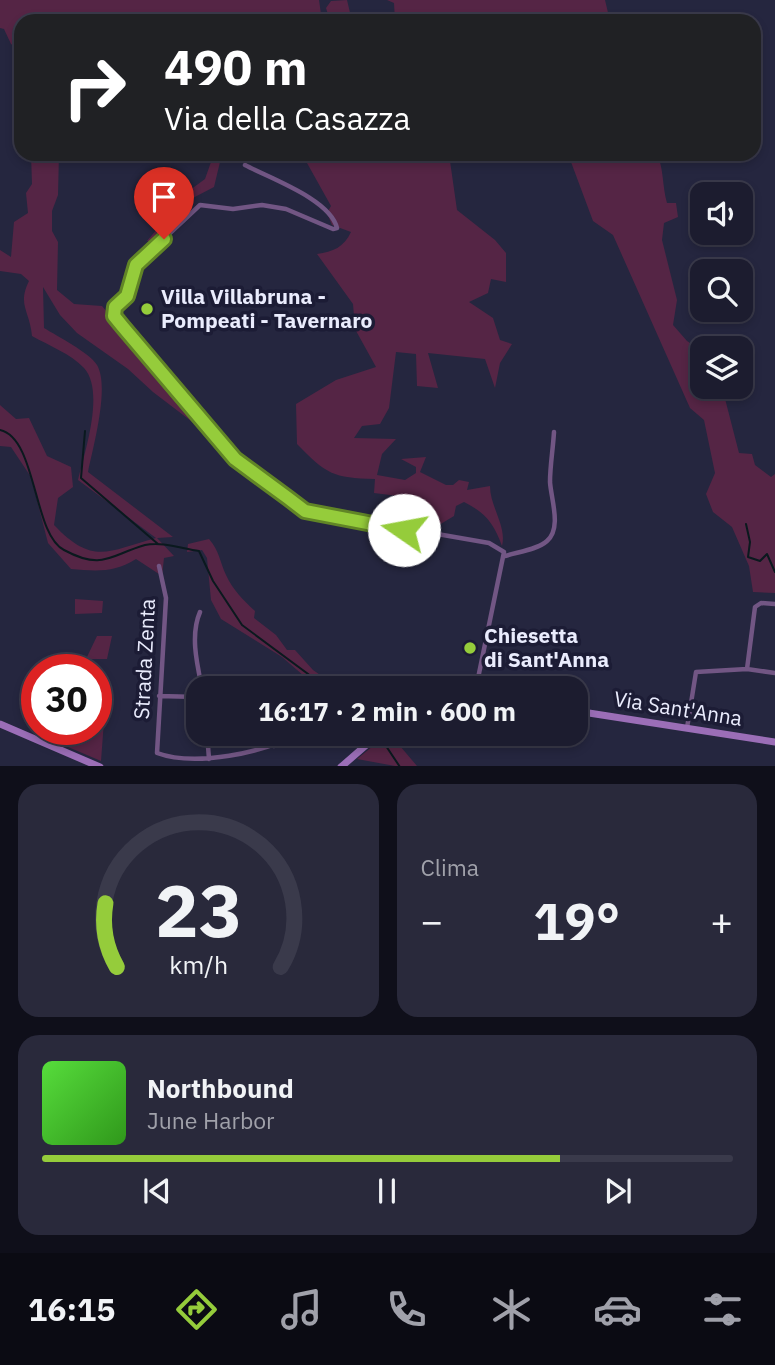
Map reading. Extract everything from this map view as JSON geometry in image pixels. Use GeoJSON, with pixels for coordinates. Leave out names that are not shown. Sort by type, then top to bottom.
{"type":"FeatureCollection","features":[{"type":"Feature","properties":{"kind":"main road","name":"Via Sant'Anna"},"geometry":{"type":"LineString","coordinates":[[588,713],[775,742]]}},
{"type":"Feature","properties":{"kind":"main road"},"geometry":{"type":"LineString","coordinates":[[0,724],[100,766]]}},
{"type":"Feature","properties":{"kind":"main road"},"geometry":{"type":"LineString","coordinates":[[341,766],[365,746]]}},
{"type":"Feature","properties":{"kind":"street"},"geometry":{"type":"LineString","coordinates":[[245,165],[305,193],[332,217],[337,228],[333,229],[286,209],[262,205],[233,209],[200,205],[136,265],[127,296],[115,307],[114,316],[235,459],[305,511],[489,543],[504,552],[479,676]]}},
{"type":"Feature","properties":{"kind":"street"},"geometry":{"type":"LineString","coordinates":[[505,556],[538,547],[548,541],[553,533],[550,481],[554,432]]}},
{"type":"Feature","properties":{"kind":"street","name":"Strada Zenta"},"geometry":{"type":"LineString","coordinates":[[159,566],[166,598],[157,753],[181,759],[209,759]]}},
{"type":"Feature","properties":{"kind":"street"},"geometry":{"type":"LineString","coordinates":[[747,669],[755,607],[761,603],[775,604]]}},
{"type":"Feature","properties":{"kind":"street"},"geometry":{"type":"LineString","coordinates":[[199,676],[195,657],[200,612]]}},
{"type":"Feature","properties":{"kind":"street"},"geometry":{"type":"LineString","coordinates":[[687,729],[696,672],[747,669],[775,673]]}},
{"type":"Feature","properties":{"kind":"street"},"geometry":{"type":"LineString","coordinates":[[159,696],[186,697]]}},
{"type":"Feature","properties":{"kind":"street"},"geometry":{"type":"LineString","coordinates":[[208,746],[209,759],[240,756],[274,746]]}},
{"type":"Feature","properties":{"kind":"street"},"geometry":{"type":"LineString","coordinates":[[222,758],[222,766]]}},
{"type":"Feature","properties":{"kind":"shaded area"},"geometry":{"type":"Polygon","coordinates":[[[0,0],[319,0],[321,14],[14,14],[14,46],[4,29],[0,28],[0,0]]]}},
{"type":"Feature","properties":{"kind":"shaded area"},"geometry":{"type":"Polygon","coordinates":[[[347,0],[350,14],[328,14],[326,8],[331,1],[347,0]]]}},
{"type":"Feature","properties":{"kind":"shaded area"},"geometry":{"type":"Polygon","coordinates":[[[387,0],[605,0],[608,14],[395,14],[394,3],[387,0]]]}},
{"type":"Feature","properties":{"kind":"shaded area"},"geometry":{"type":"Polygon","coordinates":[[[31,161],[59,161],[58,195],[52,211],[52,231],[58,242],[57,290],[74,304],[102,306],[212,437],[153,392],[128,369],[77,333],[60,315],[43,287],[44,328],[88,355],[101,375],[99,417],[88,472],[173,537],[157,538],[174,556],[164,558],[162,576],[136,559],[113,569],[71,569],[48,543],[31,477],[11,447],[0,446],[0,405],[16,419],[29,418],[47,456],[71,467],[73,487],[58,498],[54,525],[80,546],[102,552],[156,538],[78,480],[92,422],[93,391],[90,378],[73,358],[32,336],[24,302],[29,281],[21,274],[0,271],[0,250],[11,257],[14,222],[28,213],[26,193],[32,184],[31,161]]]}},
{"type":"Feature","properties":{"kind":"shaded area"},"geometry":{"type":"Polygon","coordinates":[[[306,161],[450,161],[457,210],[495,240],[506,253],[506,282],[491,279],[488,293],[469,302],[493,318],[500,340],[512,344],[500,363],[495,388],[485,359],[428,353],[438,388],[417,386],[416,354],[396,352],[389,408],[380,424],[362,426],[354,438],[396,439],[382,454],[377,475],[405,480],[416,473],[416,467],[401,459],[426,457],[420,472],[446,485],[453,485],[459,480],[469,482],[467,490],[490,486],[502,531],[502,546],[488,520],[464,502],[456,506],[454,516],[439,525],[422,499],[374,493],[375,479],[349,477],[331,472],[297,444],[296,404],[336,380],[376,367],[355,329],[353,304],[317,254],[337,248],[351,232],[332,225],[327,213],[331,206],[306,161]]]}},
{"type":"Feature","properties":{"kind":"shaded area"},"geometry":{"type":"Polygon","coordinates":[[[552,161],[659,161],[667,203],[676,203],[678,217],[664,223],[662,240],[677,300],[673,325],[690,343],[690,399],[725,399],[739,453],[752,454],[755,465],[771,477],[775,474],[775,593],[753,592],[749,566],[732,527],[713,512],[706,494],[715,473],[704,420],[690,408],[613,235],[593,221],[571,162],[552,161]]]}},
{"type":"Feature","properties":{"kind":"shaded area"},"geometry":{"type":"Polygon","coordinates":[[[211,162],[220,162],[214,187],[191,199],[157,242],[147,241],[190,190],[205,179],[211,162]]]}},
{"type":"Feature","properties":{"kind":"shaded area"},"geometry":{"type":"Polygon","coordinates":[[[209,539],[232,585],[255,611],[254,618],[276,635],[287,650],[295,650],[322,676],[304,676],[282,657],[221,619],[211,600],[207,558],[202,550],[187,552],[188,544],[209,539]]]}},
{"type":"Feature","properties":{"kind":"shaded area"},"geometry":{"type":"Polygon","coordinates":[[[75,599],[103,601],[102,613],[75,614],[75,599]]]}},
{"type":"Feature","properties":{"kind":"shaded area"},"geometry":{"type":"Polygon","coordinates":[[[97,636],[112,636],[108,654],[88,654],[97,636]]]}},
{"type":"Feature","properties":{"kind":"shaded area"},"geometry":{"type":"Polygon","coordinates":[[[63,745],[102,745],[101,761],[63,745]]]}},
{"type":"Feature","properties":{"kind":"shaded area"},"geometry":{"type":"Polygon","coordinates":[[[373,746],[400,746],[417,766],[395,766],[357,759],[373,746]]]}},
{"type":"Feature","properties":{"kind":"waterway"},"geometry":{"type":"LineString","coordinates":[[0,430],[12,437],[21,450],[46,526],[54,541],[64,550],[98,560],[152,544],[199,551],[213,581],[242,625],[311,676]]}},
{"type":"Feature","properties":{"kind":"waterway"},"geometry":{"type":"LineString","coordinates":[[85,431],[81,478],[158,544]]}},
{"type":"Feature","properties":{"kind":"waterway"},"geometry":{"type":"LineString","coordinates":[[746,524],[750,542],[748,557],[760,561],[767,554],[775,572]]}},
{"type":"Feature","properties":{"kind":"waterway"},"geometry":{"type":"LineString","coordinates":[[386,746],[399,766]]}},
{"type":"Feature","properties":{"kind":"place","name":"Villa Villabruna - Pompeati - Tavernaro"},"geometry":{"type":"Point","coordinates":[147,309]}},
{"type":"Feature","properties":{"kind":"place","name":"Chiesetta di Sant'Anna"},"geometry":{"type":"Point","coordinates":[470,648]}},
{"type":"Feature","properties":{"kind":"route"},"geometry":{"type":"LineString","coordinates":[[164,239],[136,265],[127,296],[115,307],[114,316],[123,327],[235,459],[305,511],[404,530]]}}]}
